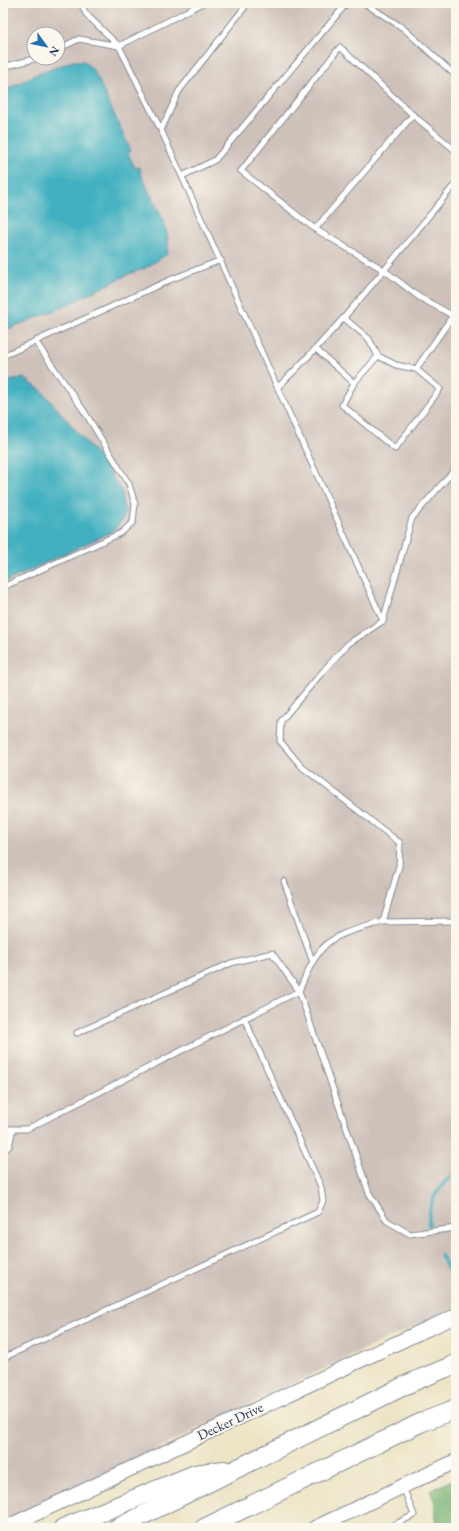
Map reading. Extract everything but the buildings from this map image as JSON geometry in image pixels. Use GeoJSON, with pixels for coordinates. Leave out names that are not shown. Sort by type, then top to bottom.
{"type":"FeatureCollection","features":[{"type":"Feature","properties":{"kind":"highway"},"geometry":{"type":"LineString","coordinates":[[117,1528],[410,1383],[456,1364]]}},
{"type":"Feature","properties":{"kind":"highway"},"geometry":{"type":"LineString","coordinates":[[206,1527],[420,1423],[456,1410]]}},
{"type":"Feature","properties":{"kind":"highway"},"geometry":{"type":"LineString","coordinates":[[63,1528],[195,1474],[237,1469]]}},
{"type":"Feature","properties":{"kind":"main road","name":"Decker Drive"},"geometry":{"type":"LineString","coordinates":[[5,1528],[456,1316]]}},
{"type":"Feature","properties":{"kind":"main road"},"geometry":{"type":"LineString","coordinates":[[315,1528],[456,1462]]}},
{"type":"Feature","properties":{"kind":"lane"},"geometry":{"type":"LineString","coordinates":[[81,3],[86,14],[119,46],[161,130],[221,260],[382,621]]}},
{"type":"Feature","properties":{"kind":"lane"},"geometry":{"type":"LineString","coordinates":[[66,45],[78,39],[119,46],[204,3]]}},
{"type":"Feature","properties":{"kind":"lane"},"geometry":{"type":"LineString","coordinates":[[161,130],[179,91],[248,3]]}},
{"type":"Feature","properties":{"kind":"lane"},"geometry":{"type":"LineString","coordinates":[[182,176],[215,160],[346,3]]}},
{"type":"Feature","properties":{"kind":"lane"},"geometry":{"type":"LineString","coordinates":[[364,3],[403,28],[456,76]]}},
{"type":"Feature","properties":{"kind":"lane"},"geometry":{"type":"LineString","coordinates":[[416,370],[454,313],[419,297],[384,270],[316,229],[241,171],[340,47],[413,115],[456,151]]}},
{"type":"Feature","properties":{"kind":"lane"},"geometry":{"type":"LineString","coordinates":[[3,67],[26,61]]}},
{"type":"Feature","properties":{"kind":"lane"},"geometry":{"type":"LineString","coordinates":[[316,229],[413,115]]}},
{"type":"Feature","properties":{"kind":"lane"},"geometry":{"type":"LineString","coordinates":[[278,387],[317,350],[456,183]]}},
{"type":"Feature","properties":{"kind":"lane"},"geometry":{"type":"LineString","coordinates":[[3,356],[172,279],[221,260]]}},
{"type":"Feature","properties":{"kind":"lane"},"geometry":{"type":"LineString","coordinates":[[344,318],[369,339],[378,356],[396,365],[416,370],[440,389],[395,449],[342,405],[354,383],[378,356]]}},
{"type":"Feature","properties":{"kind":"lane"},"geometry":{"type":"LineString","coordinates":[[3,587],[121,533],[133,522],[135,504],[128,484],[84,411],[36,341]]}},
{"type":"Feature","properties":{"kind":"lane"},"geometry":{"type":"LineString","coordinates":[[317,350],[354,383]]}},
{"type":"Feature","properties":{"kind":"lane"},"geometry":{"type":"LineString","coordinates":[[383,922],[399,866],[400,843],[302,767],[280,741],[281,721],[348,644],[382,621],[412,518],[456,468]]}},
{"type":"Feature","properties":{"kind":"lane"},"geometry":{"type":"LineString","coordinates":[[284,881],[312,960]]}},
{"type":"Feature","properties":{"kind":"lane"},"geometry":{"type":"LineString","coordinates":[[3,1129],[27,1129],[298,991],[312,960],[328,944],[340,935],[383,922],[456,921]]}},
{"type":"Feature","properties":{"kind":"lane"},"geometry":{"type":"LineString","coordinates":[[77,1033],[231,963],[272,953],[298,991],[369,1193],[387,1221],[410,1234],[456,1228]]}},
{"type":"Feature","properties":{"kind":"lane"},"geometry":{"type":"LineString","coordinates":[[3,1358],[318,1212],[323,1201],[321,1187],[244,1018]]}},
{"type":"Feature","properties":{"kind":"lane"},"geometry":{"type":"LineString","coordinates":[[3,1152],[9,1146],[13,1129]]}},
{"type":"Feature","properties":{"kind":"lane"},"geometry":{"type":"LineString","coordinates":[[388,1528],[414,1515],[402,1486]]}},
{"type":"Feature","properties":{"kind":"shaded area"},"geometry":{"type":"Polygon","coordinates":[[[3,3],[456,3],[456,1310],[390,1337],[3,1523],[3,3]]]}},
{"type":"Feature","properties":{"kind":"green space"},"geometry":{"type":"Polygon","coordinates":[[[456,1478],[456,1528],[437,1528],[434,1500],[430,1491],[456,1478]]]}},
{"type":"Feature","properties":{"kind":"water"},"geometry":{"type":"Polygon","coordinates":[[[73,61],[84,61],[94,71],[131,151],[128,153],[135,168],[139,167],[142,178],[163,221],[167,232],[167,254],[144,269],[129,274],[61,308],[3,331],[3,91],[35,75],[59,66],[66,66],[66,64],[73,61]]]}},
{"type":"Feature","properties":{"kind":"water"},"geometry":{"type":"Polygon","coordinates":[[[24,378],[42,391],[103,462],[122,492],[123,505],[126,510],[123,519],[113,531],[3,583],[3,382],[24,378]]]}},
{"type":"Feature","properties":{"kind":"waterway"},"geometry":{"type":"LineString","coordinates":[[429,1225],[429,1211],[431,1204],[441,1187],[450,1177]]}},
{"type":"Feature","properties":{"kind":"waterway"},"geometry":{"type":"LineString","coordinates":[[441,1255],[456,1287]]}}]}
